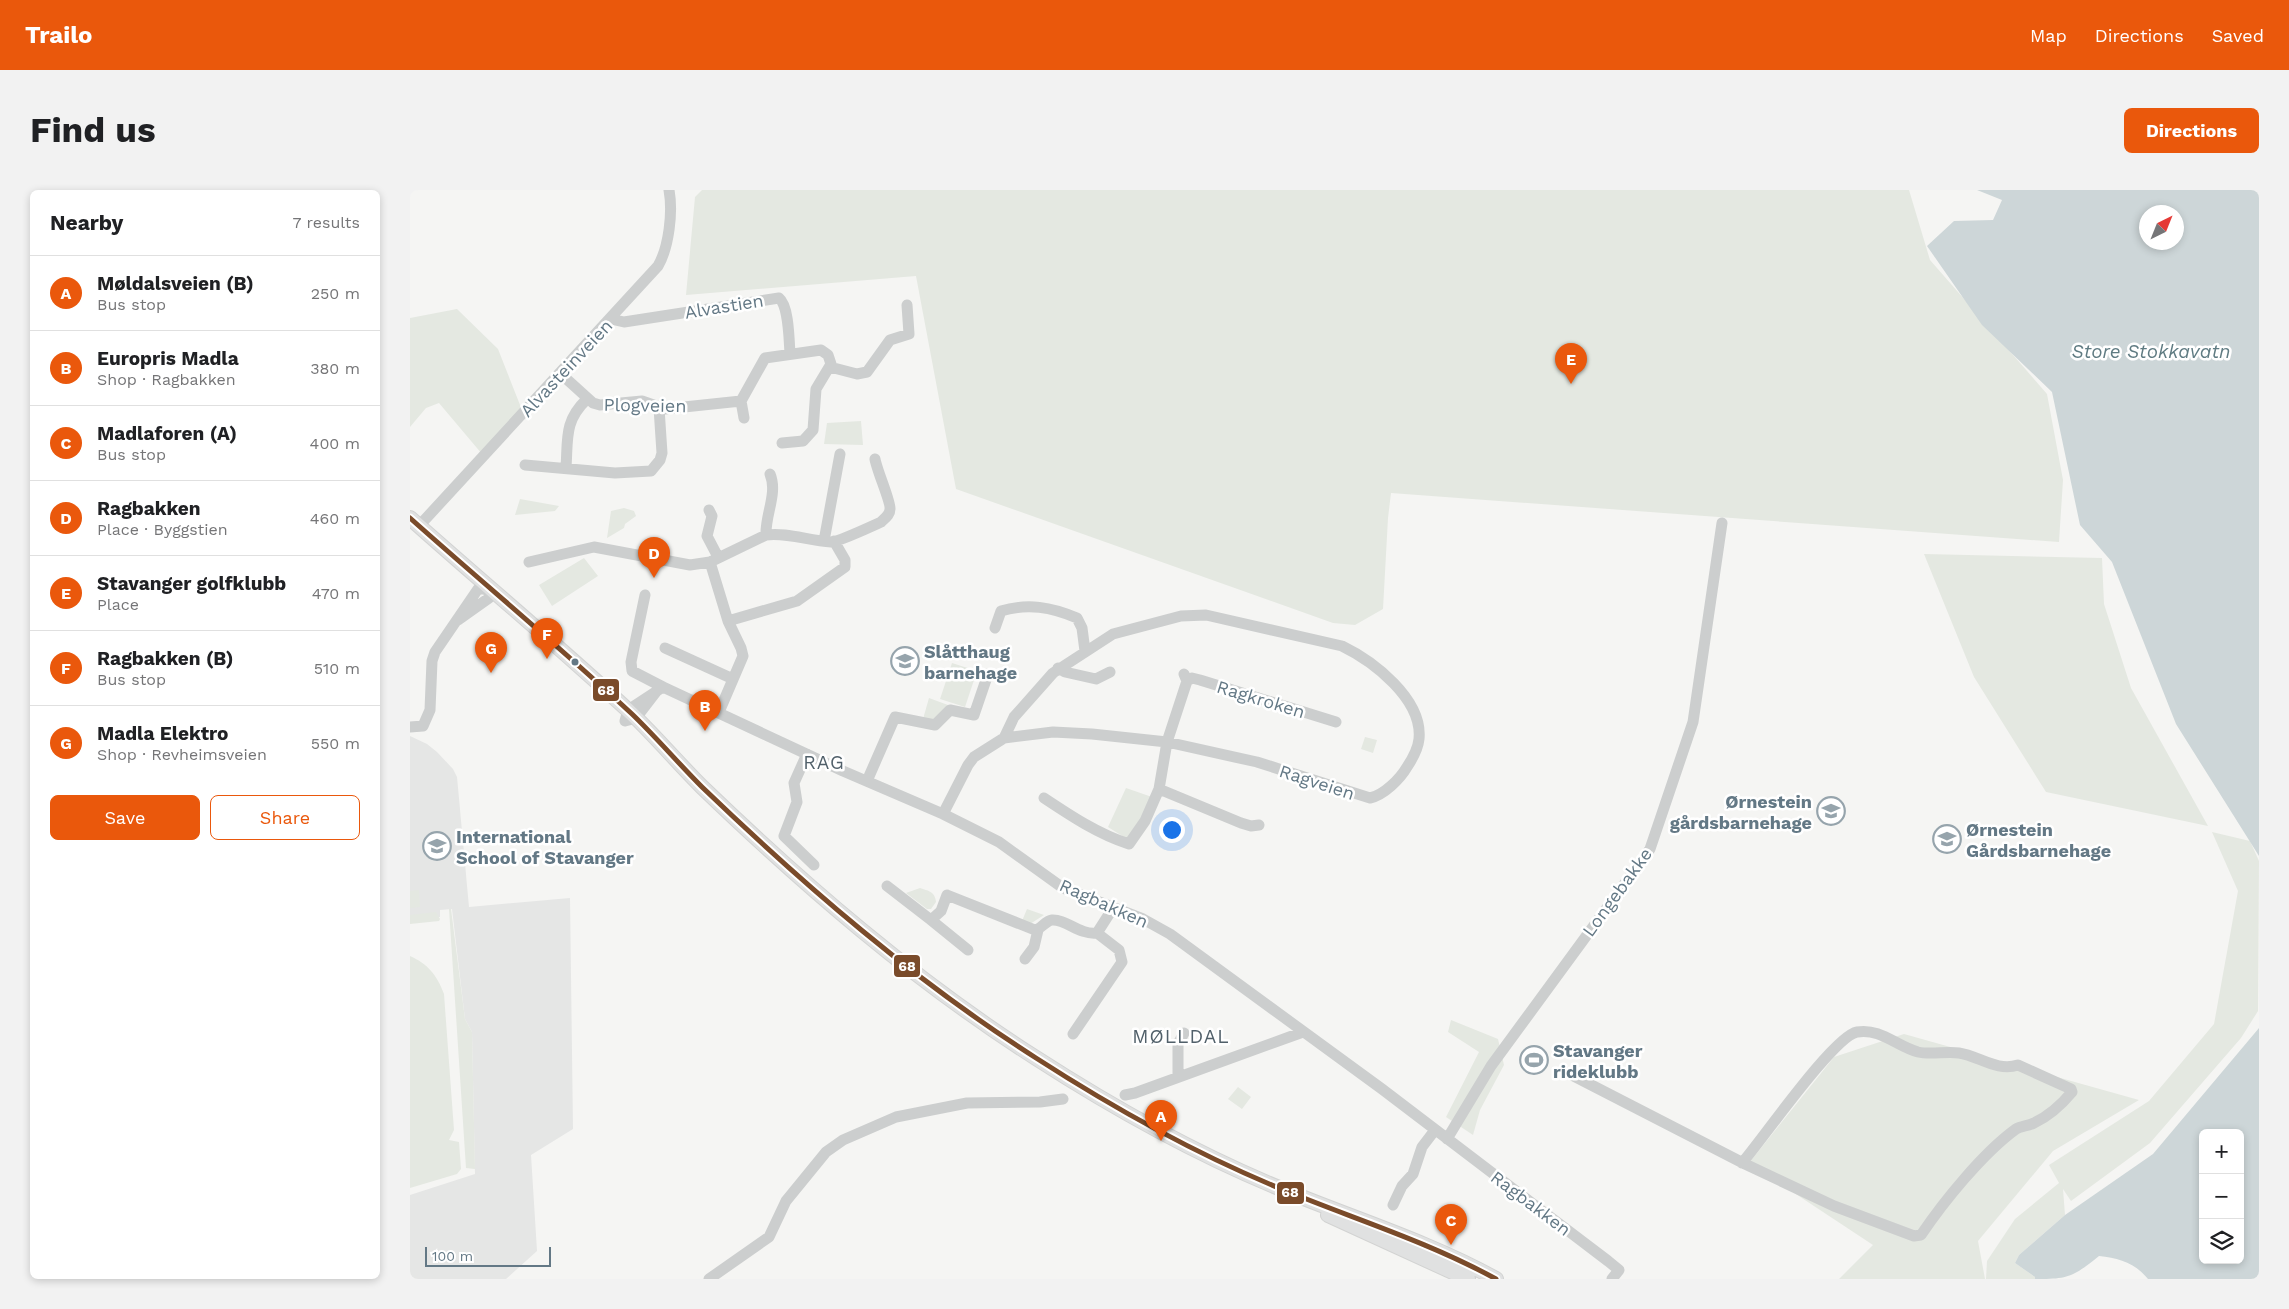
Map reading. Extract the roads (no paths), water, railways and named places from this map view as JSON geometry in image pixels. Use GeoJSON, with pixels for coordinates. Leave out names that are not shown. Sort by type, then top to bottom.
{"type":"FeatureCollection","features":[{"type":"Feature","properties":{"kind":"main road"},"geometry":{"type":"LineString","coordinates":[[415,522],[485,592],[630,716],[700,784],[849,920],[927,982],[991,1028],[1113,1104],[1346,1224],[1468,1279]]}},
{"type":"Feature","properties":{"kind":"main road"},"geometry":{"type":"LineString","coordinates":[[1279,1188],[1426,1246],[1496,1279]]}},
{"type":"Feature","properties":{"kind":"street","name":"Alvasteinveien"},"geometry":{"type":"LineString","coordinates":[[415,522],[561,374],[661,261],[670,204],[669,190]]}},
{"type":"Feature","properties":{"kind":"street","name":"Alvastien"},"geometry":{"type":"LineString","coordinates":[[611,319],[624,322],[779,298],[786,311],[790,354]]}},
{"type":"Feature","properties":{"kind":"street"},"geometry":{"type":"LineString","coordinates":[[830,367],[857,374],[870,370],[890,340],[909,334],[907,305]]}},
{"type":"Feature","properties":{"kind":"street"},"geometry":{"type":"LineString","coordinates":[[744,418],[741,401],[765,358],[821,350],[830,359],[830,367],[816,389],[812,433],[803,441],[782,443]]}},
{"type":"Feature","properties":{"kind":"street","name":"Plogveien"},"geometry":{"type":"LineString","coordinates":[[561,374],[587,399],[600,405],[642,401],[660,408],[741,401]]}},
{"type":"Feature","properties":{"kind":"street"},"geometry":{"type":"LineString","coordinates":[[566,468],[570,420],[575,410],[587,399]]}},
{"type":"Feature","properties":{"kind":"street"},"geometry":{"type":"LineString","coordinates":[[525,465],[615,473],[651,471],[660,460],[662,453],[660,408]]}},
{"type":"Feature","properties":{"kind":"street"},"geometry":{"type":"LineString","coordinates":[[728,621],[797,601],[846,567],[845,560],[829,541],[840,454]]}},
{"type":"Feature","properties":{"kind":"street"},"geometry":{"type":"LineString","coordinates":[[529,562],[594,547],[690,565],[714,560],[766,535],[774,534],[829,541],[881,522],[891,510],[877,473],[875,459]]}},
{"type":"Feature","properties":{"kind":"street"},"geometry":{"type":"LineString","coordinates":[[766,535],[765,525],[773,485],[770,474]]}},
{"type":"Feature","properties":{"kind":"street"},"geometry":{"type":"LineString","coordinates":[[709,510],[712,516],[708,536],[728,621],[743,656],[719,712]]}},
{"type":"Feature","properties":{"kind":"street","name":"Longebakke"},"geometry":{"type":"LineString","coordinates":[[1447,1138],[1491,1066],[1650,848],[1693,722],[1722,523]]}},
{"type":"Feature","properties":{"kind":"street"},"geometry":{"type":"LineString","coordinates":[[410,727],[423,726],[430,710],[432,661],[435,652],[458,620],[485,592]]}},
{"type":"Feature","properties":{"kind":"street","name":"Ragbakken"},"geometry":{"type":"LineString","coordinates":[[645,595],[631,662],[632,671],[660,689],[719,712],[807,754],[943,814],[1000,842],[1062,888],[1143,919],[1170,934],[1447,1138],[1619,1270],[1612,1279]]}},
{"type":"Feature","properties":{"kind":"street"},"geometry":{"type":"LineString","coordinates":[[995,628],[1001,611],[1021,607],[1047,608],[1077,618],[1082,628],[1085,651]]}},
{"type":"Feature","properties":{"kind":"street","name":"Ragveien"},"geometry":{"type":"LineString","coordinates":[[943,814],[974,757],[1004,738],[1053,732],[1167,742],[1257,762],[1370,798],[1381,793],[1404,773],[1417,750],[1419,737],[1414,712],[1390,679],[1362,657],[1342,646],[1206,615],[1195,615],[1181,616],[1113,634],[1058,668],[1014,717],[1004,738]]}},
{"type":"Feature","properties":{"kind":"street"},"geometry":{"type":"LineString","coordinates":[[665,648],[733,679]]}},
{"type":"Feature","properties":{"kind":"street"},"geometry":{"type":"LineString","coordinates":[[1058,668],[1065,672],[1096,679],[1110,672]]}},
{"type":"Feature","properties":{"kind":"street"},"geometry":{"type":"LineString","coordinates":[[867,781],[895,717],[935,725],[950,710],[976,714],[988,674]]}},
{"type":"Feature","properties":{"kind":"street","name":"Ragkroken"},"geometry":{"type":"LineString","coordinates":[[1044,798],[1083,824],[1109,838],[1129,844],[1142,825],[1159,789],[1167,742],[1185,677],[1336,722]]}},
{"type":"Feature","properties":{"kind":"street"},"geometry":{"type":"LineString","coordinates":[[630,716],[660,689]]}},
{"type":"Feature","properties":{"kind":"street"},"geometry":{"type":"LineString","coordinates":[[807,754],[794,783],[797,802],[784,836],[814,865]]}},
{"type":"Feature","properties":{"kind":"street"},"geometry":{"type":"LineString","coordinates":[[1159,789],[1240,823],[1251,826],[1259,825]]}},
{"type":"Feature","properties":{"kind":"street"},"geometry":{"type":"LineString","coordinates":[[887,886],[968,950]]}},
{"type":"Feature","properties":{"kind":"street"},"geometry":{"type":"LineString","coordinates":[[931,920],[940,911],[947,895],[1038,930]]}},
{"type":"Feature","properties":{"kind":"street"},"geometry":{"type":"LineString","coordinates":[[1097,933],[1113,908]]}},
{"type":"Feature","properties":{"kind":"street"},"geometry":{"type":"LineString","coordinates":[[1025,959],[1034,947],[1038,930],[1046,922],[1055,920],[1088,934],[1097,933],[1119,950],[1122,962],[1073,1034]]}},
{"type":"Feature","properties":{"kind":"street"},"geometry":{"type":"LineString","coordinates":[[1125,1095],[1303,1032]]}},
{"type":"Feature","properties":{"kind":"street"},"geometry":{"type":"LineString","coordinates":[[1566,1072],[1742,1163],[1834,1206],[1914,1236],[1921,1235],[1933,1218],[1997,1146],[2018,1128],[2034,1123],[2055,1109],[2072,1092],[2054,1080],[2018,1065],[2010,1067],[1989,1064],[1957,1052],[1916,1051],[1879,1034],[1856,1032],[1841,1042],[1805,1082],[1742,1163]]}},
{"type":"Feature","properties":{"kind":"street"},"geometry":{"type":"LineString","coordinates":[[1178,1076],[1178,1044],[1184,1033]]}},
{"type":"Feature","properties":{"kind":"street"},"geometry":{"type":"LineString","coordinates":[[709,1279],[769,1237],[786,1202],[826,1152],[842,1140],[896,1117],[968,1103],[1040,1102],[1063,1099]]}},
{"type":"Feature","properties":{"kind":"street"},"geometry":{"type":"LineString","coordinates":[[1393,1205],[1402,1186],[1412,1174],[1422,1147],[1435,1130]]}},
{"type":"Feature","properties":{"kind":"water","name":"Store Stokkavatn"},"geometry":{"type":"Polygon","coordinates":[[[1977,190],[2259,190],[2259,856],[2176,724],[2112,562],[2080,525],[2052,392],[1982,325],[1927,246],[1954,221],[1993,220],[2002,200],[1977,190]]]}},
{"type":"Feature","properties":{"kind":"water"},"geometry":{"type":"Polygon","coordinates":[[[2259,1028],[2259,1279],[2148,1279],[2138,1269],[2126,1262],[2099,1256],[2069,1276],[2035,1279],[2035,1277],[2015,1263],[2019,1255],[2065,1215],[2153,1154],[2259,1028]]]}},
{"type":"Feature","properties":{"kind":"place","name":"Stavanger golfklubb"},"geometry":{"type":"Point","coordinates":[1571,384]}},
{"type":"Feature","properties":{"kind":"place","name":"Ragbakken"},"geometry":{"type":"Point","coordinates":[654,578]}},
{"type":"Feature","properties":{"kind":"place","name":"Ragbakken (B)"},"geometry":{"type":"Point","coordinates":[547,659]}},
{"type":"Feature","properties":{"kind":"place","name":"Slåtthaug barnehage"},"geometry":{"type":"Point","coordinates":[905,661]}},
{"type":"Feature","properties":{"kind":"place","name":"Madla Elektro"},"geometry":{"type":"Point","coordinates":[491,673]}},
{"type":"Feature","properties":{"kind":"place","name":"Europris Madla"},"geometry":{"type":"Point","coordinates":[705,731]}},
{"type":"Feature","properties":{"kind":"place","name":"Ørnestein gårdsbarnehage"},"geometry":{"type":"Point","coordinates":[1831,811]}},
{"type":"Feature","properties":{"kind":"place","name":"Ørnestein Gårdsbarnehage"},"geometry":{"type":"Point","coordinates":[1947,839]}},
{"type":"Feature","properties":{"kind":"place","name":"International School of Stavanger"},"geometry":{"type":"Point","coordinates":[437,846]}},
{"type":"Feature","properties":{"kind":"place","name":"Stavanger rideklubb"},"geometry":{"type":"Point","coordinates":[1534,1060]}},
{"type":"Feature","properties":{"kind":"place","name":"Møldalsveien (B)"},"geometry":{"type":"Point","coordinates":[1161,1141]}},
{"type":"Feature","properties":{"kind":"place","name":"Madlaforen (A)"},"geometry":{"type":"Point","coordinates":[1451,1245]}},
{"type":"Feature","properties":{"kind":"district","name":"RAG"},"geometry":{"type":"Point","coordinates":[824,762]}},
{"type":"Feature","properties":{"kind":"district","name":"MØLLDAL"},"geometry":{"type":"Point","coordinates":[1181,1036]}}]}
